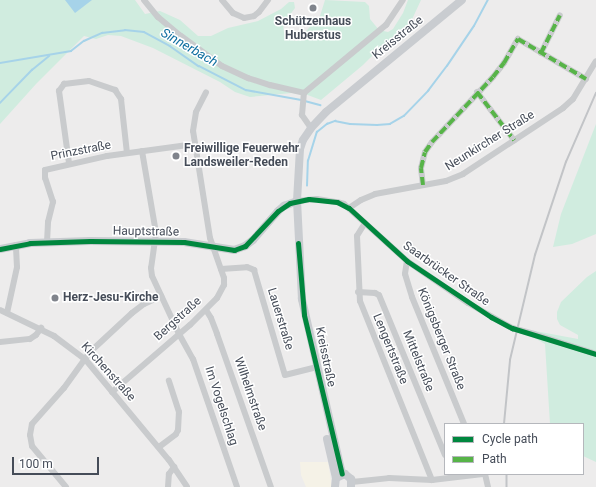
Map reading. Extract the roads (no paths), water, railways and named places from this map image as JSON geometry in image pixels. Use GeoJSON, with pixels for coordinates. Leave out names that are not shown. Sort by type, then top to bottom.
{"type":"FeatureCollection","features":[{"type":"Feature","properties":{"kind":"main road","name":"Kreisstraße"},"geometry":{"type":"LineString","coordinates":[[335,487],[339,476],[304,327],[300,277],[297,201],[300,149],[303,140],[311,128],[341,98],[406,48],[462,0]]}},
{"type":"Feature","properties":{"kind":"main road","name":"Hauptstraße"},"geometry":{"type":"LineString","coordinates":[[0,249],[16,245],[47,242],[184,242],[234,250],[245,246],[284,206],[297,201]]}},
{"type":"Feature","properties":{"kind":"main road"},"geometry":{"type":"LineString","coordinates":[[339,476],[350,477],[352,485]]}},
{"type":"Feature","properties":{"kind":"street"},"geometry":{"type":"LineString","coordinates":[[144,0],[158,17],[222,66],[248,78],[304,95]]}},
{"type":"Feature","properties":{"kind":"street"},"geometry":{"type":"LineString","coordinates":[[222,0],[233,13],[244,18],[254,16],[268,0]]}},
{"type":"Feature","properties":{"kind":"street"},"geometry":{"type":"LineString","coordinates":[[311,128],[303,118],[302,106],[304,95],[386,25],[403,0]]}},
{"type":"Feature","properties":{"kind":"street"},"geometry":{"type":"LineString","coordinates":[[541,53],[560,15]]}},
{"type":"Feature","properties":{"kind":"street"},"geometry":{"type":"LineString","coordinates":[[423,185],[421,168],[425,152],[432,142],[504,63],[518,39],[586,79]]}},
{"type":"Feature","properties":{"kind":"street","name":"Neunkircher Straße"},"geometry":{"type":"LineString","coordinates":[[349,208],[361,200],[375,194],[455,178],[563,108],[573,99],[596,61]]}},
{"type":"Feature","properties":{"kind":"street"},"geometry":{"type":"LineString","coordinates":[[69,164],[59,91],[64,84],[89,81],[115,90],[121,98],[127,153]]}},
{"type":"Feature","properties":{"kind":"street"},"geometry":{"type":"LineString","coordinates":[[206,92],[196,112],[194,122],[195,144],[212,247]]}},
{"type":"Feature","properties":{"kind":"street"},"geometry":{"type":"LineString","coordinates":[[477,92],[514,140]]}},
{"type":"Feature","properties":{"kind":"street","name":"Prinzstraße"},"geometry":{"type":"LineString","coordinates":[[47,242],[48,222],[52,202],[45,178],[45,170],[127,153],[195,144]]}},
{"type":"Feature","properties":{"kind":"street"},"geometry":{"type":"LineString","coordinates":[[142,151],[152,206],[155,242]]}},
{"type":"Feature","properties":{"kind":"street","name":"Saarbrücker Straße"},"geometry":{"type":"LineString","coordinates":[[297,201],[309,199],[329,200],[349,208],[407,261],[479,310],[512,328],[596,354]]}},
{"type":"Feature","properties":{"kind":"street","name":"Lengertstraße"},"geometry":{"type":"LineString","coordinates":[[365,223],[357,236],[358,292],[365,318],[432,480]]}},
{"type":"Feature","properties":{"kind":"street","name":"Im Vogelschlag"},"geometry":{"type":"LineString","coordinates":[[155,242],[151,268],[155,283],[199,373],[237,487]]}},
{"type":"Feature","properties":{"kind":"street"},"geometry":{"type":"LineString","coordinates":[[7,313],[17,267],[18,253],[16,245]]}},
{"type":"Feature","properties":{"kind":"street","name":"Bergstraße"},"geometry":{"type":"LineString","coordinates":[[112,392],[206,310],[222,291],[224,285],[221,269],[212,247]]}},
{"type":"Feature","properties":{"kind":"street","name":"Königsberger Straße"},"geometry":{"type":"LineString","coordinates":[[407,261],[405,274],[412,296],[464,423]]}},
{"type":"Feature","properties":{"kind":"street","name":"Lauerstraße"},"geometry":{"type":"LineString","coordinates":[[221,269],[251,268],[254,270],[285,375],[314,368]]}},
{"type":"Feature","properties":{"kind":"street","name":"Mittelstraße"},"geometry":{"type":"LineString","coordinates":[[358,292],[375,293],[379,295],[444,453]]}},
{"type":"Feature","properties":{"kind":"street"},"geometry":{"type":"LineString","coordinates":[[66,487],[35,451],[30,440],[30,430],[32,424],[70,380],[85,359],[144,304],[161,296]]}},
{"type":"Feature","properties":{"kind":"street","name":"Kirchenstraße"},"geometry":{"type":"LineString","coordinates":[[0,310],[41,328],[85,359],[159,447],[187,487]]}},
{"type":"Feature","properties":{"kind":"street","name":"Wilhelmstraße"},"geometry":{"type":"LineString","coordinates":[[206,310],[211,318],[217,334],[271,487]]}},
{"type":"Feature","properties":{"kind":"street"},"geometry":{"type":"LineString","coordinates":[[0,342],[30,339],[36,335],[41,328]]}},
{"type":"Feature","properties":{"kind":"street"},"geometry":{"type":"LineString","coordinates":[[159,447],[178,430],[179,412],[169,381]]}},
{"type":"Feature","properties":{"kind":"street"},"geometry":{"type":"LineString","coordinates":[[168,487],[169,474],[174,467]]}},
{"type":"Feature","properties":{"kind":"street"},"geometry":{"type":"LineString","coordinates":[[352,485],[389,478],[432,480],[453,475]]}},
{"type":"Feature","properties":{"kind":"street"},"geometry":{"type":"LineString","coordinates":[[484,475],[488,487]]}},
{"type":"Feature","properties":{"kind":"water"},"geometry":{"type":"Polygon","coordinates":[[[65,0],[92,0],[75,13],[65,0]]]}},
{"type":"Feature","properties":{"kind":"waterway","name":"Sinnerbach"},"geometry":{"type":"LineString","coordinates":[[307,186],[308,161],[317,132],[327,124],[335,121],[350,124],[377,125],[390,124],[404,116],[428,91],[447,66],[474,26],[488,0]]}},
{"type":"Feature","properties":{"kind":"waterway","name":"Sinnerbach"},"geometry":{"type":"LineString","coordinates":[[0,63],[71,51],[84,41],[102,33],[125,30],[144,32],[170,46],[199,66],[246,90],[301,100]]}},
{"type":"Feature","properties":{"kind":"waterway"},"geometry":{"type":"LineString","coordinates":[[0,103],[32,70],[49,56]]}},
{"type":"Feature","properties":{"kind":"waterway","name":"Sinnerbach"},"geometry":{"type":"LineString","coordinates":[[305,101],[320,105]]}},
{"type":"Feature","properties":{"kind":"railway"},"geometry":{"type":"LineString","coordinates":[[504,423],[510,360],[535,255],[566,162],[596,93]]}},
{"type":"Feature","properties":{"kind":"railway"},"geometry":{"type":"LineString","coordinates":[[507,475],[507,487]]}},
{"type":"Feature","properties":{"kind":"place","name":"Schützenhaus Huberstus"},"geometry":{"type":"Point","coordinates":[313,8]}},
{"type":"Feature","properties":{"kind":"place","name":"Freiwillige Feuerwehr Landsweiler-Reden"},"geometry":{"type":"Point","coordinates":[176,156]}},
{"type":"Feature","properties":{"kind":"place","name":"Herz-Jesu-Kirche"},"geometry":{"type":"Point","coordinates":[55,298]}}]}
